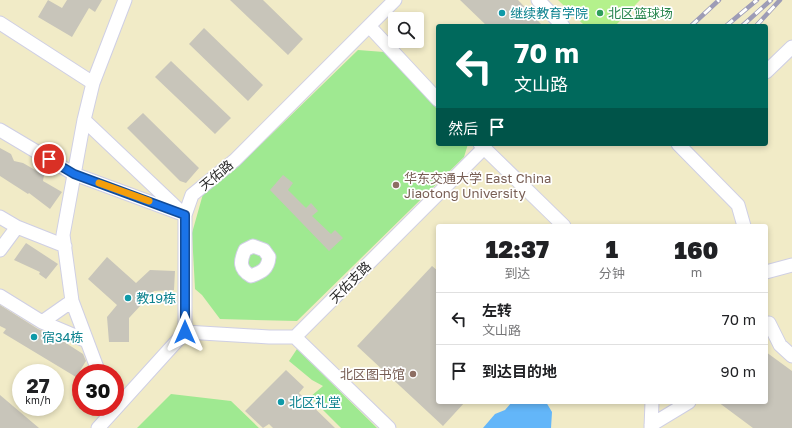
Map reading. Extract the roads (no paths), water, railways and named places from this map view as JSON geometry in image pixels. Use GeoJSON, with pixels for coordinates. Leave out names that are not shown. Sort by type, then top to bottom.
{"type":"FeatureCollection","features":[{"type":"Feature","properties":{"kind":"street"},"geometry":{"type":"LineString","coordinates":[[96,364],[72,301],[63,235],[84,120],[93,83],[125,0]]}},
{"type":"Feature","properties":{"kind":"street","name":"天佑路"},"geometry":{"type":"LineString","coordinates":[[185,332],[185,215],[192,195],[234,160],[395,0]]}},
{"type":"Feature","properties":{"kind":"street"},"geometry":{"type":"LineString","coordinates":[[538,0],[561,24]]}},
{"type":"Feature","properties":{"kind":"street"},"geometry":{"type":"LineString","coordinates":[[0,23],[93,83]]}},
{"type":"Feature","properties":{"kind":"street"},"geometry":{"type":"LineString","coordinates":[[369,26],[436,98]]}},
{"type":"Feature","properties":{"kind":"street"},"geometry":{"type":"LineString","coordinates":[[768,70],[792,47]]}},
{"type":"Feature","properties":{"kind":"street"},"geometry":{"type":"LineString","coordinates":[[84,120],[185,215]]}},
{"type":"Feature","properties":{"kind":"street"},"geometry":{"type":"LineString","coordinates":[[0,130],[74,174],[185,215]]}},
{"type":"Feature","properties":{"kind":"street"},"geometry":{"type":"LineString","coordinates":[[482,146],[562,224]]}},
{"type":"Feature","properties":{"kind":"street","name":"天佑支路"},"geometry":{"type":"LineString","coordinates":[[295,337],[482,146]]}},
{"type":"Feature","properties":{"kind":"street"},"geometry":{"type":"LineString","coordinates":[[680,146],[738,205],[743,224]]}},
{"type":"Feature","properties":{"kind":"street"},"geometry":{"type":"LineString","coordinates":[[0,216],[17,227],[65,246]]}},
{"type":"Feature","properties":{"kind":"street"},"geometry":{"type":"LineString","coordinates":[[0,250],[17,227]]}},
{"type":"Feature","properties":{"kind":"street"},"geometry":{"type":"LineString","coordinates":[[768,271],[792,265]]}},
{"type":"Feature","properties":{"kind":"street"},"geometry":{"type":"LineString","coordinates":[[0,296],[42,322],[87,342]]}},
{"type":"Feature","properties":{"kind":"street"},"geometry":{"type":"LineString","coordinates":[[42,322],[72,301]]}},
{"type":"Feature","properties":{"kind":"street"},"geometry":{"type":"LineString","coordinates":[[768,323],[780,345],[792,356]]}},
{"type":"Feature","properties":{"kind":"street"},"geometry":{"type":"LineString","coordinates":[[124,397],[185,332],[295,337],[389,428]]}},
{"type":"Feature","properties":{"kind":"street"},"geometry":{"type":"LineString","coordinates":[[651,426],[652,404]]}},
{"type":"Feature","properties":{"kind":"street"},"geometry":{"type":"LineString","coordinates":[[651,426],[686,404]]}},
{"type":"Feature","properties":{"kind":"street"},"geometry":{"type":"LineString","coordinates":[[98,428],[107,416]]}},
{"type":"Feature","properties":{"kind":"water"},"geometry":{"type":"Polygon","coordinates":[[[510,404],[547,404],[552,412],[551,428],[483,428],[495,414],[505,410],[510,404]]]}},
{"type":"Feature","properties":{"kind":"railway"},"geometry":{"type":"LineString","coordinates":[[693,24],[719,0]]}},
{"type":"Feature","properties":{"kind":"railway"},"geometry":{"type":"LineString","coordinates":[[728,24],[757,0]]}},
{"type":"Feature","properties":{"kind":"railway"},"geometry":{"type":"LineString","coordinates":[[744,24],[771,0]]}},
{"type":"Feature","properties":{"kind":"railway"},"geometry":{"type":"LineString","coordinates":[[758,24],[780,0]]}},
{"type":"Feature","properties":{"kind":"place","name":"继续教育学院"},"geometry":{"type":"Point","coordinates":[502,13]}},
{"type":"Feature","properties":{"kind":"place","name":"北区篮球场"},"geometry":{"type":"Point","coordinates":[600,13]}},
{"type":"Feature","properties":{"kind":"place","name":"华东交通大学 East China Jiaotong University"},"geometry":{"type":"Point","coordinates":[396,185]}},
{"type":"Feature","properties":{"kind":"place","name":"教19栋"},"geometry":{"type":"Point","coordinates":[128,298]}},
{"type":"Feature","properties":{"kind":"place","name":"宿34栋"},"geometry":{"type":"Point","coordinates":[34,337]}},
{"type":"Feature","properties":{"kind":"place","name":"北区图书馆"},"geometry":{"type":"Point","coordinates":[413,374]}},
{"type":"Feature","properties":{"kind":"place","name":"北区礼堂"},"geometry":{"type":"Point","coordinates":[281,402]}}]}
